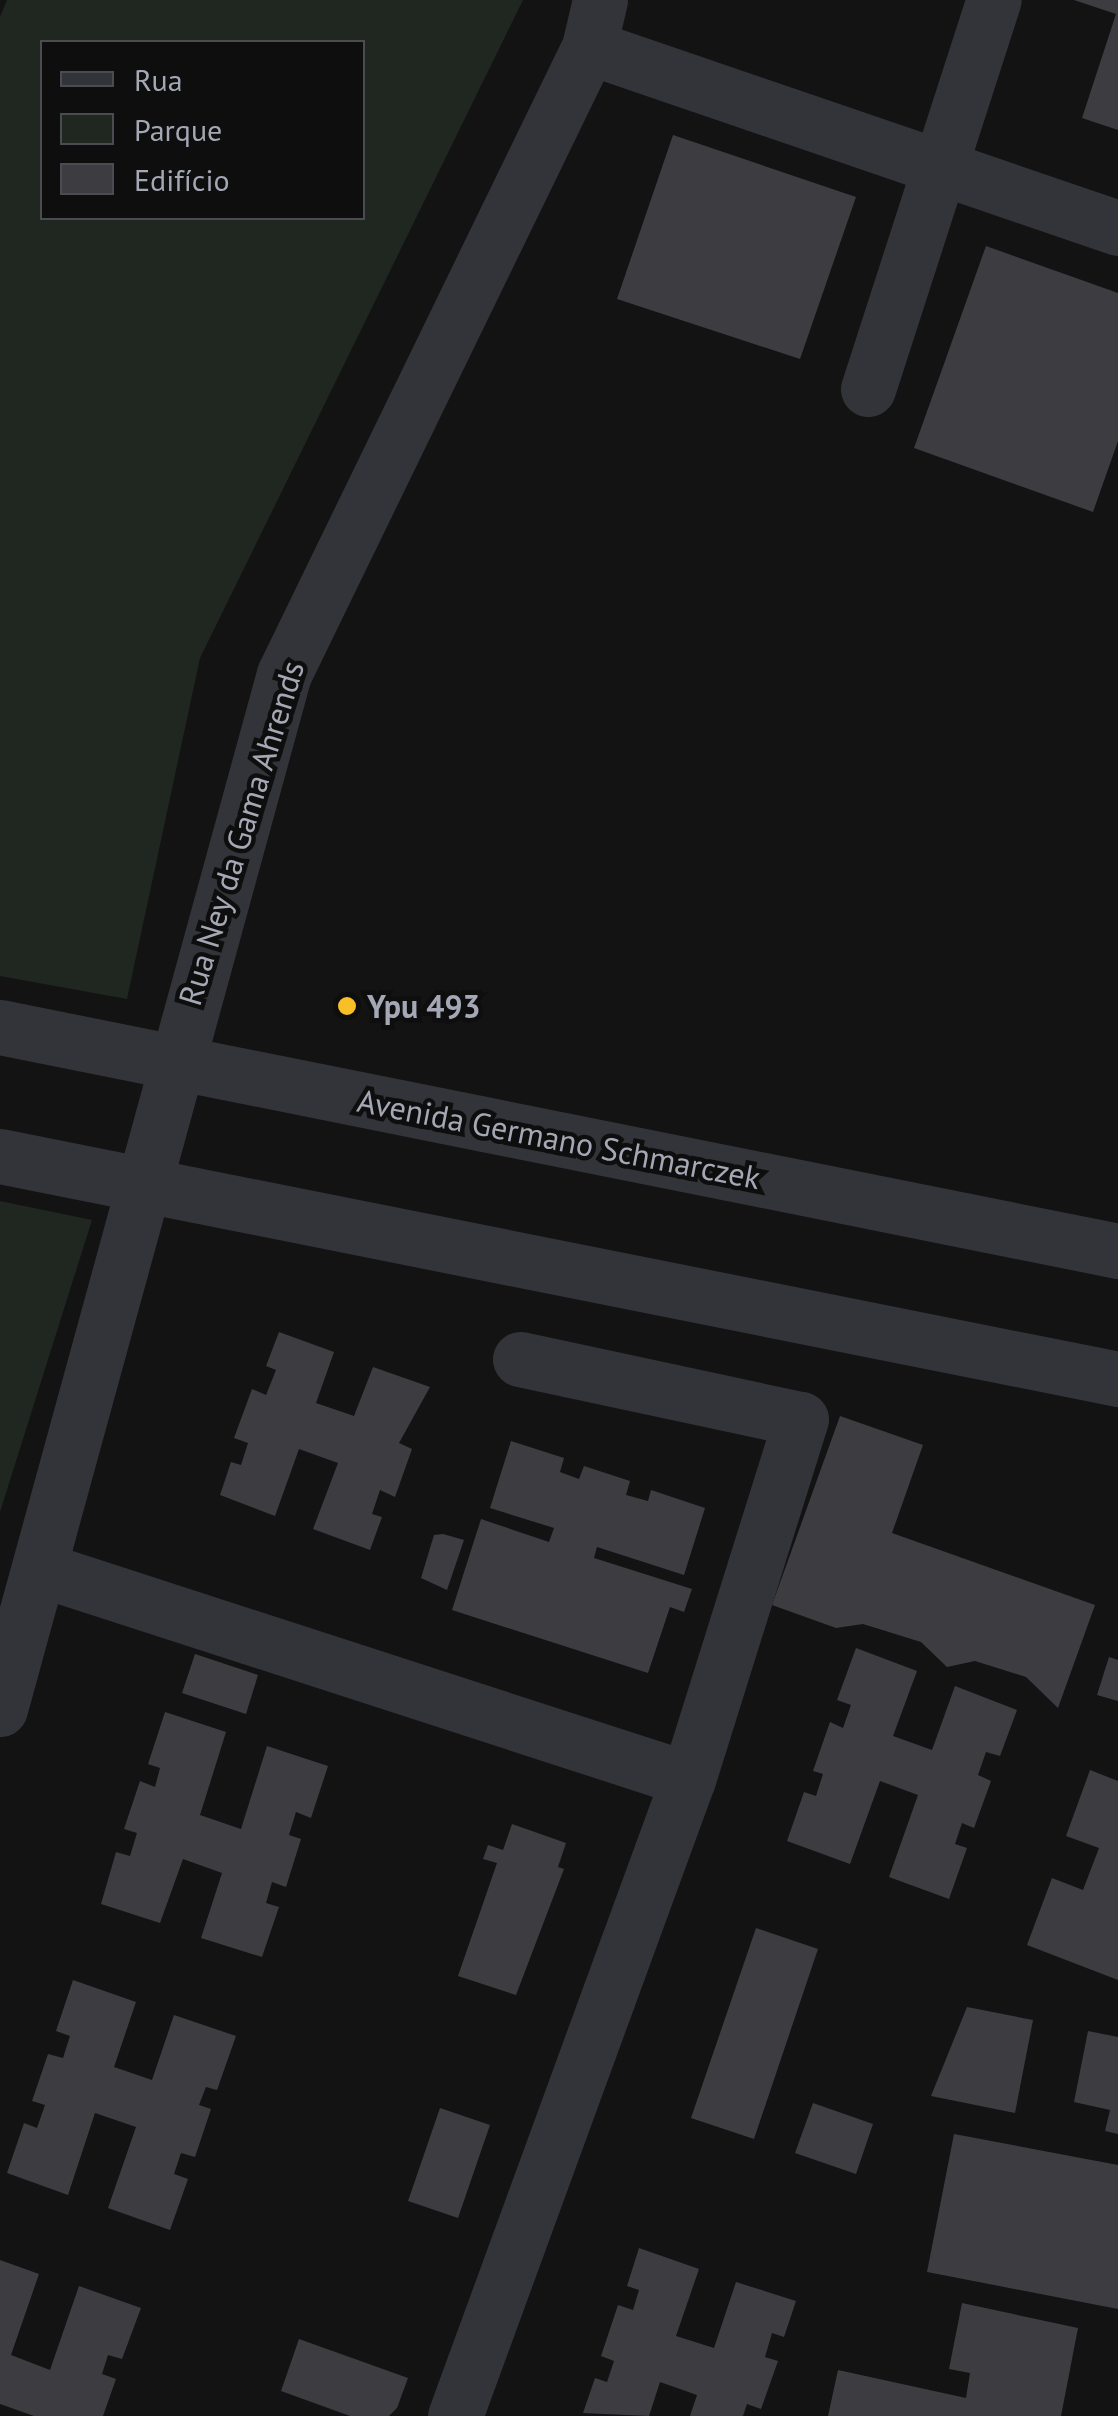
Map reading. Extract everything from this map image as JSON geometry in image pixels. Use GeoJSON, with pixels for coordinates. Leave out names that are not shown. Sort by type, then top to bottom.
{"type":"FeatureCollection","features":[{"type":"Feature","properties":{"kind":"street"},"geometry":{"type":"LineString","coordinates":[[868,390],[994,0]]}},
{"type":"Feature","properties":{"kind":"street"},"geometry":{"type":"LineString","coordinates":[[594,23],[939,166],[1118,228]]}},
{"type":"Feature","properties":{"kind":"street","name":"Rua Ney da Gama Ahrends"},"geometry":{"type":"LineString","coordinates":[[0,1709],[150,1186],[173,1061],[284,674],[594,23]]}},
{"type":"Feature","properties":{"kind":"street","name":"Avenida Germano Schmarczek"},"geometry":{"type":"LineString","coordinates":[[0,1027],[1118,1251]]}},
{"type":"Feature","properties":{"kind":"street"},"geometry":{"type":"LineString","coordinates":[[0,1156],[1118,1379]]}},
{"type":"Feature","properties":{"kind":"street"},"geometry":{"type":"LineString","coordinates":[[455,2416],[688,1779],[800,1419],[520,1359]]}},
{"type":"Feature","properties":{"kind":"street"},"geometry":{"type":"LineString","coordinates":[[40,1569],[688,1779]]}},
{"type":"Feature","properties":{"kind":"green space"},"geometry":{"type":"Polygon","coordinates":[[[7,0],[523,0],[200,658],[127,999],[0,976],[0,17],[7,0]]]}},
{"type":"Feature","properties":{"kind":"green space"},"geometry":{"type":"Polygon","coordinates":[[[0,1201],[92,1220],[0,1512],[0,1201]]]}},
{"type":"Feature","properties":{"kind":"building"},"geometry":{"type":"Polygon","coordinates":[[[1074,0],[1118,0],[1118,130],[1082,118],[1116,14],[1074,0]]]}},
{"type":"Feature","properties":{"kind":"building"},"geometry":{"type":"Polygon","coordinates":[[[673,135],[856,197],[800,359],[617,299],[673,135]]]}},
{"type":"Feature","properties":{"kind":"building"},"geometry":{"type":"Polygon","coordinates":[[[986,246],[1118,293],[1118,441],[1093,512],[914,448],[986,246]]]}},
{"type":"Feature","properties":{"kind":"building"},"geometry":{"type":"Polygon","coordinates":[[[279,1332],[334,1352],[316,1403],[354,1416],[373,1367],[430,1387],[399,1443],[412,1449],[395,1497],[380,1490],[372,1514],[382,1517],[370,1550],[313,1529],[338,1463],[299,1449],[275,1516],[220,1495],[231,1462],[241,1465],[248,1443],[234,1438],[252,1389],[266,1395],[276,1370],[266,1366],[279,1332]]]}},
{"type":"Feature","properties":{"kind":"building"},"geometry":{"type":"Polygon","coordinates":[[[840,1416],[923,1445],[892,1533],[1095,1605],[1058,1708],[1026,1677],[975,1661],[947,1667],[921,1642],[863,1624],[836,1628],[772,1605],[840,1416]]]}},
{"type":"Feature","properties":{"kind":"building"},"geometry":{"type":"Polygon","coordinates":[[[511,1441],[564,1458],[560,1472],[579,1479],[584,1466],[630,1481],[626,1495],[648,1501],[651,1490],[705,1508],[684,1575],[597,1547],[594,1558],[692,1589],[684,1612],[670,1607],[648,1673],[452,1610],[481,1519],[549,1542],[554,1528],[490,1508],[511,1441]]]}},
{"type":"Feature","properties":{"kind":"building"},"geometry":{"type":"Polygon","coordinates":[[[434,1535],[464,1540],[447,1590],[421,1578],[434,1535]]]}},
{"type":"Feature","properties":{"kind":"building"},"geometry":{"type":"Polygon","coordinates":[[[856,1648],[917,1671],[893,1736],[932,1750],[955,1686],[1017,1710],[1000,1756],[986,1752],[978,1775],[991,1781],[974,1828],[962,1823],[955,1844],[967,1848],[949,1899],[889,1877],[918,1795],[880,1781],[850,1864],[787,1841],[804,1792],[816,1796],[823,1774],[813,1771],[830,1722],[843,1728],[851,1705],[837,1700],[856,1648]]]}},
{"type":"Feature","properties":{"kind":"building"},"geometry":{"type":"Polygon","coordinates":[[[195,1654],[258,1675],[246,1714],[182,1693],[195,1654]]]}},
{"type":"Feature","properties":{"kind":"building"},"geometry":{"type":"Polygon","coordinates":[[[1109,1657],[1118,1660],[1118,1701],[1097,1695],[1109,1657]]]}},
{"type":"Feature","properties":{"kind":"building"},"geometry":{"type":"Polygon","coordinates":[[[165,1712],[226,1732],[200,1815],[241,1829],[267,1746],[328,1766],[311,1818],[296,1812],[289,1835],[301,1839],[286,1887],[272,1882],[266,1903],[279,1907],[262,1957],[201,1938],[222,1873],[183,1859],[160,1923],[101,1904],[116,1852],[130,1856],[137,1833],[124,1829],[140,1781],[155,1787],[160,1768],[148,1764],[165,1712]]]}},
{"type":"Feature","properties":{"kind":"building"},"geometry":{"type":"Polygon","coordinates":[[[1090,1770],[1118,1781],[1118,1980],[1027,1945],[1052,1878],[1083,1890],[1099,1848],[1066,1836],[1090,1770]]]}},
{"type":"Feature","properties":{"kind":"building"},"geometry":{"type":"Polygon","coordinates":[[[512,1824],[566,1843],[558,1867],[564,1869],[516,1995],[458,1976],[497,1863],[483,1859],[488,1845],[503,1850],[512,1824]]]}},
{"type":"Feature","properties":{"kind":"building"},"geometry":{"type":"Polygon","coordinates":[[[756,1928],[818,1949],[754,2139],[691,2118],[756,1928]]]}},
{"type":"Feature","properties":{"kind":"building"},"geometry":{"type":"Polygon","coordinates":[[[73,1980],[136,2002],[114,2067],[152,2080],[174,2015],[236,2036],[217,2090],[206,2087],[199,2105],[211,2109],[195,2157],[181,2153],[174,2174],[188,2179],[170,2230],[108,2208],[136,2127],[95,2113],[68,2195],[7,2173],[24,2123],[37,2128],[45,2105],[32,2101],[48,2054],[63,2058],[70,2036],[56,2031],[73,1980]]]}},
{"type":"Feature","properties":{"kind":"building"},"geometry":{"type":"Polygon","coordinates":[[[967,2007],[1033,2020],[1015,2113],[931,2096],[967,2007]]]}},
{"type":"Feature","properties":{"kind":"building"},"geometry":{"type":"Polygon","coordinates":[[[1088,2031],[1118,2037],[1118,2134],[1105,2131],[1110,2110],[1074,2102],[1088,2031]]]}},
{"type":"Feature","properties":{"kind":"building"},"geometry":{"type":"Polygon","coordinates":[[[813,2103],[873,2124],[856,2174],[795,2153],[813,2103]]]}},
{"type":"Feature","properties":{"kind":"building"},"geometry":{"type":"Polygon","coordinates":[[[440,2108],[490,2125],[458,2218],[408,2201],[440,2108]]]}},
{"type":"Feature","properties":{"kind":"building"},"geometry":{"type":"Polygon","coordinates":[[[954,2134],[1118,2165],[1118,2309],[927,2272],[954,2134]]]}},
{"type":"Feature","properties":{"kind":"building"},"geometry":{"type":"Polygon","coordinates":[[[639,2248],[699,2269],[676,2336],[714,2348],[736,2282],[796,2301],[784,2337],[772,2333],[765,2357],[778,2361],[761,2409],[747,2404],[743,2416],[690,2416],[697,2395],[660,2382],[649,2416],[583,2413],[595,2378],[607,2382],[614,2361],[601,2356],[618,2305],[633,2310],[639,2290],[627,2286],[639,2248]]]}},
{"type":"Feature","properties":{"kind":"building"},"geometry":{"type":"Polygon","coordinates":[[[0,2260],[39,2274],[11,2355],[50,2370],[79,2286],[141,2308],[122,2359],[108,2355],[102,2374],[116,2379],[103,2416],[34,2416],[0,2404],[0,2260]]]}},
{"type":"Feature","properties":{"kind":"building"},"geometry":{"type":"Polygon","coordinates":[[[962,2303],[1078,2328],[1061,2416],[828,2416],[838,2370],[966,2398],[970,2373],[949,2369],[962,2303]]]}},
{"type":"Feature","properties":{"kind":"building"},"geometry":{"type":"Polygon","coordinates":[[[299,2339],[408,2378],[397,2408],[389,2416],[350,2416],[281,2391],[299,2339]]]}},
{"type":"Feature","properties":{"kind":"place","name":"Ypu 493"},"geometry":{"type":"Point","coordinates":[347,1006]}}]}
